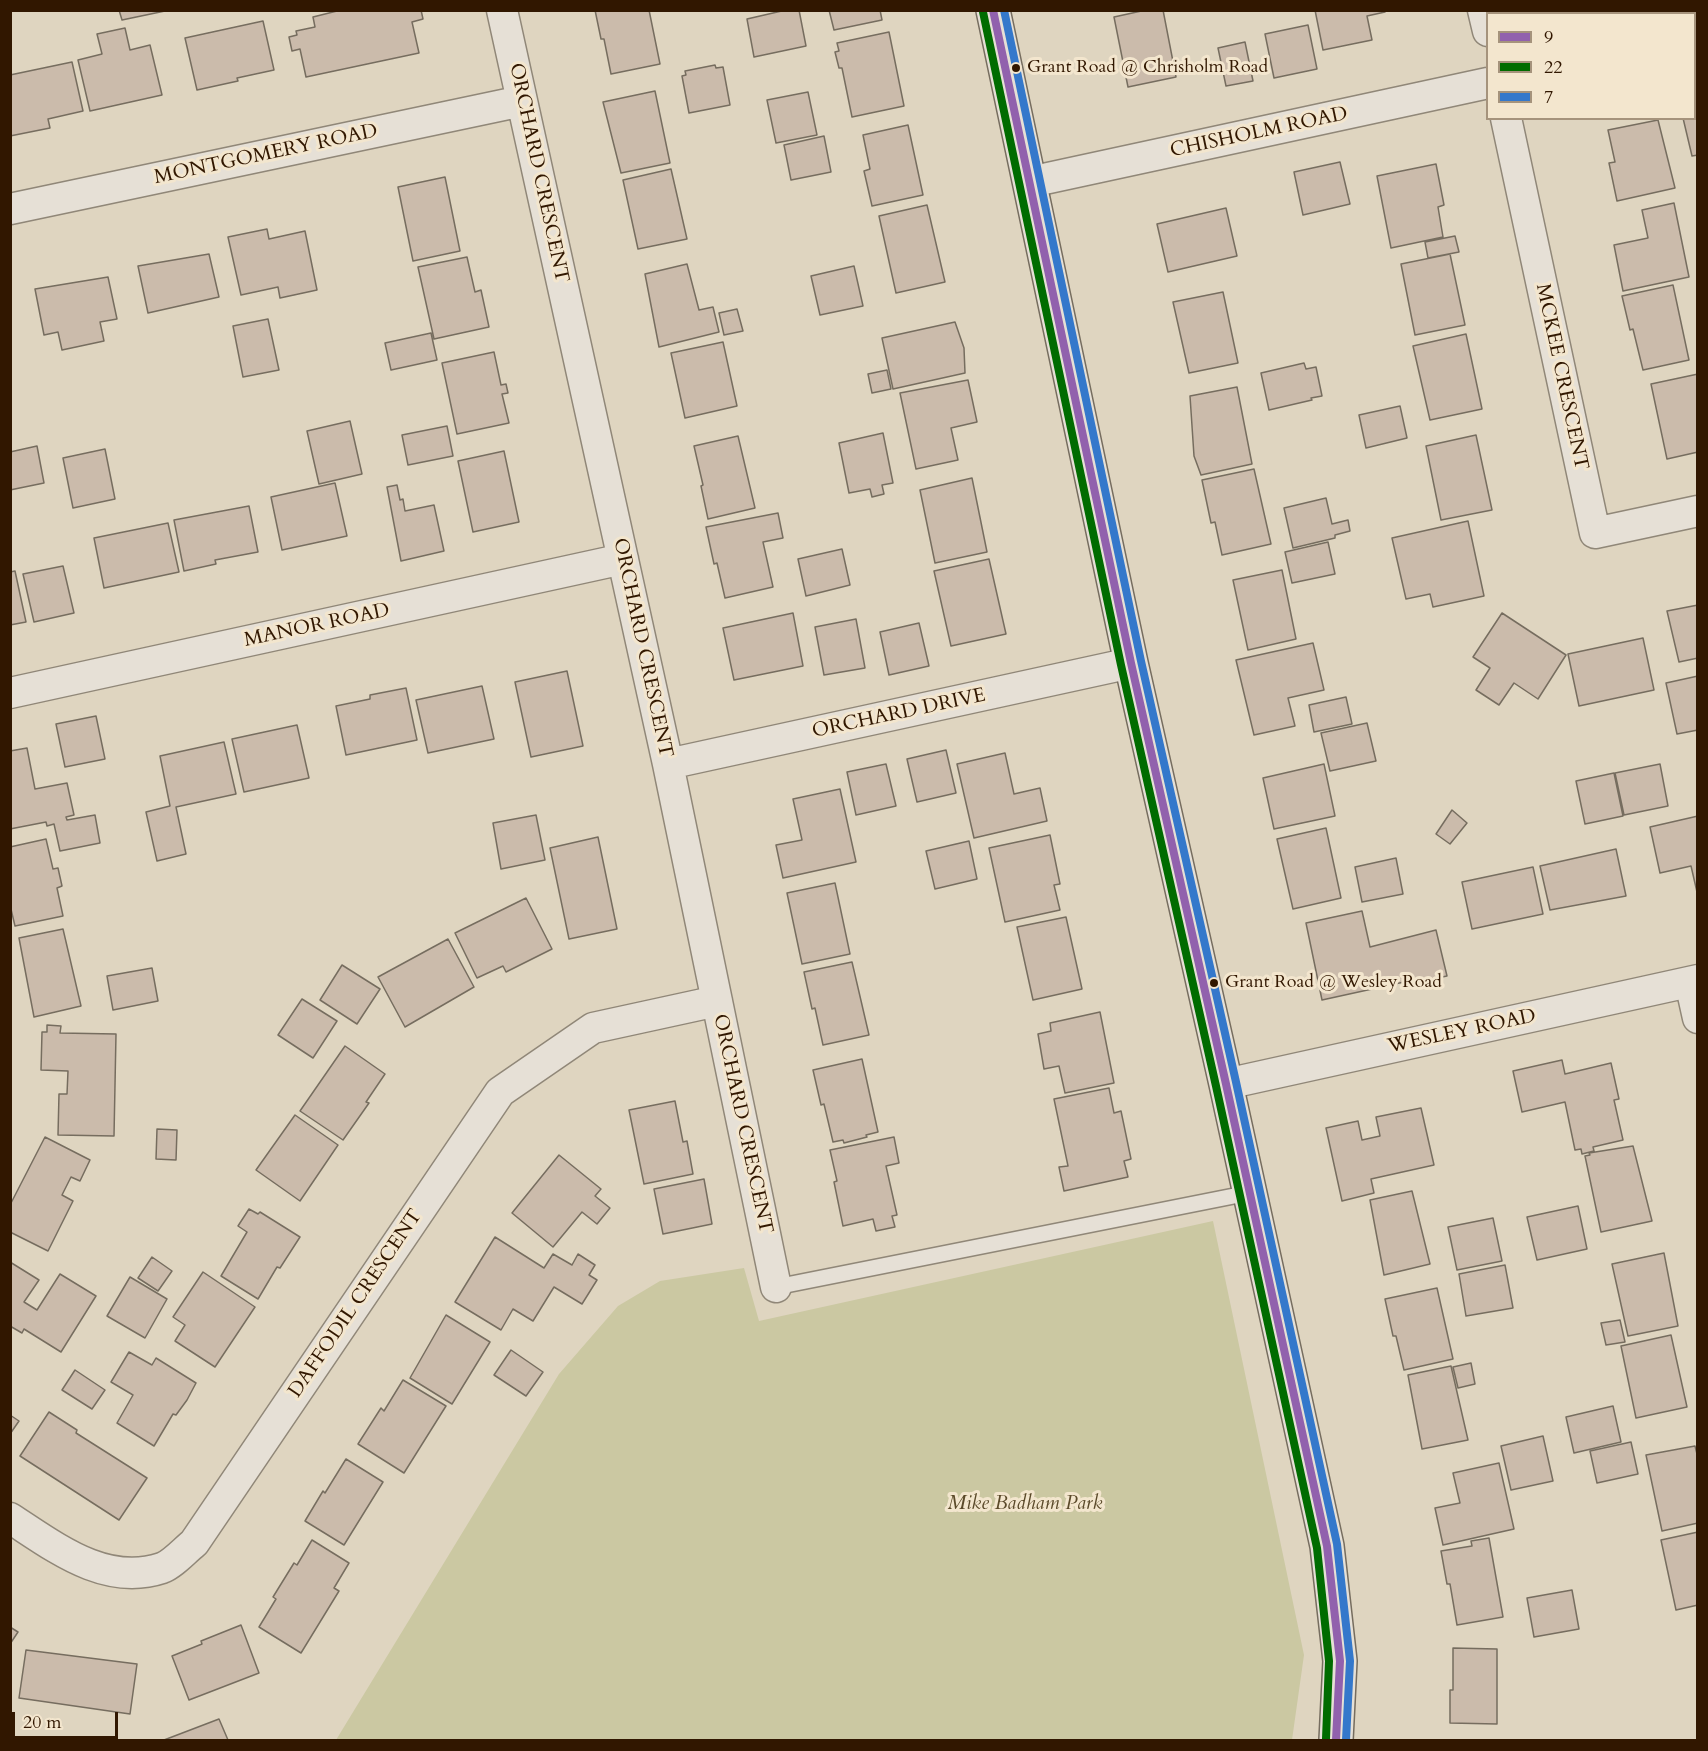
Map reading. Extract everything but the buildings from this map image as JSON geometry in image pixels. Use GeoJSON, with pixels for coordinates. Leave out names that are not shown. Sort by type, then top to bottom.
{"type":"FeatureCollection","features":[{"type":"Feature","properties":{"kind":"street","name":"ORCHARD CRESCENT"},"geometry":{"type":"LineString","coordinates":[[502,10],[668,764],[776,1287]]}},
{"type":"Feature","properties":{"kind":"street"},"geometry":{"type":"LineString","coordinates":[[993,10],[1131,663],[1327,1546],[1340,1660],[1336,1740]]}},
{"type":"Feature","properties":{"kind":"street","name":"CHISHOLM ROAD"},"geometry":{"type":"LineString","coordinates":[[1030,182],[1486,83]]}},
{"type":"Feature","properties":{"kind":"street","name":"MONTGOMERY ROAD"},"geometry":{"type":"LineString","coordinates":[[10,209],[522,101]]}},
{"type":"Feature","properties":{"kind":"street","name":"MCKEE CRESCENT"},"geometry":{"type":"LineString","coordinates":[[1506,120],[1594,533],[1698,511]]}},
{"type":"Feature","properties":{"kind":"street","name":"MANOR ROAD"},"geometry":{"type":"LineString","coordinates":[[10,693],[622,559]]}},
{"type":"Feature","properties":{"kind":"street","name":"ORCHARD DRIVE"},"geometry":{"type":"LineString","coordinates":[[668,764],[1131,663]]}},
{"type":"Feature","properties":{"kind":"street"},"geometry":{"type":"LineString","coordinates":[[1694,981],[1698,1018]]}},
{"type":"Feature","properties":{"kind":"street","name":"WESLEY ROAD"},"geometry":{"type":"LineString","coordinates":[[1226,1084],[1694,981]]}},
{"type":"Feature","properties":{"kind":"street","name":"DAFFODIL CRESCENT"},"geometry":{"type":"LineString","coordinates":[[10,1518],[78,1561],[125,1574],[163,1568],[194,1543],[500,1092],[593,1028],[717,1001]]}},
{"type":"Feature","properties":{"kind":"lane"},"geometry":{"type":"LineString","coordinates":[[776,1287],[1249,1193]]}},
{"type":"Feature","properties":{"kind":"green space","name":"Mike Badham Park"},"geometry":{"type":"Polygon","coordinates":[[[1213,1221],[1304,1655],[1292,1740],[336,1740],[559,1374],[618,1306],[660,1281],[744,1268],[759,1321],[1213,1221]]]}},
{"type":"Feature","properties":{"kind":"transit line","name":"9"},"geometry":{"type":"LineString","coordinates":[[993,10],[1131,663],[1327,1546],[1340,1661],[1336,1740]]}},
{"type":"Feature","properties":{"kind":"transit line","name":"7"},"geometry":{"type":"LineString","coordinates":[[1004,10],[1141,661],[1337,1544],[1350,1661],[1346,1740]]}},
{"type":"Feature","properties":{"kind":"transit line","name":"22"},"geometry":{"type":"LineString","coordinates":[[983,12],[1121,665],[1317,1548],[1329,1661],[1326,1739]]}},
{"type":"Feature","properties":{"kind":"place","name":"Grant Road @ Chrisholm Road"},"geometry":{"type":"Point","coordinates":[1016,68]}},
{"type":"Feature","properties":{"kind":"place","name":"Grant Road @ Wesley Road"},"geometry":{"type":"Point","coordinates":[1214,983]}}]}
